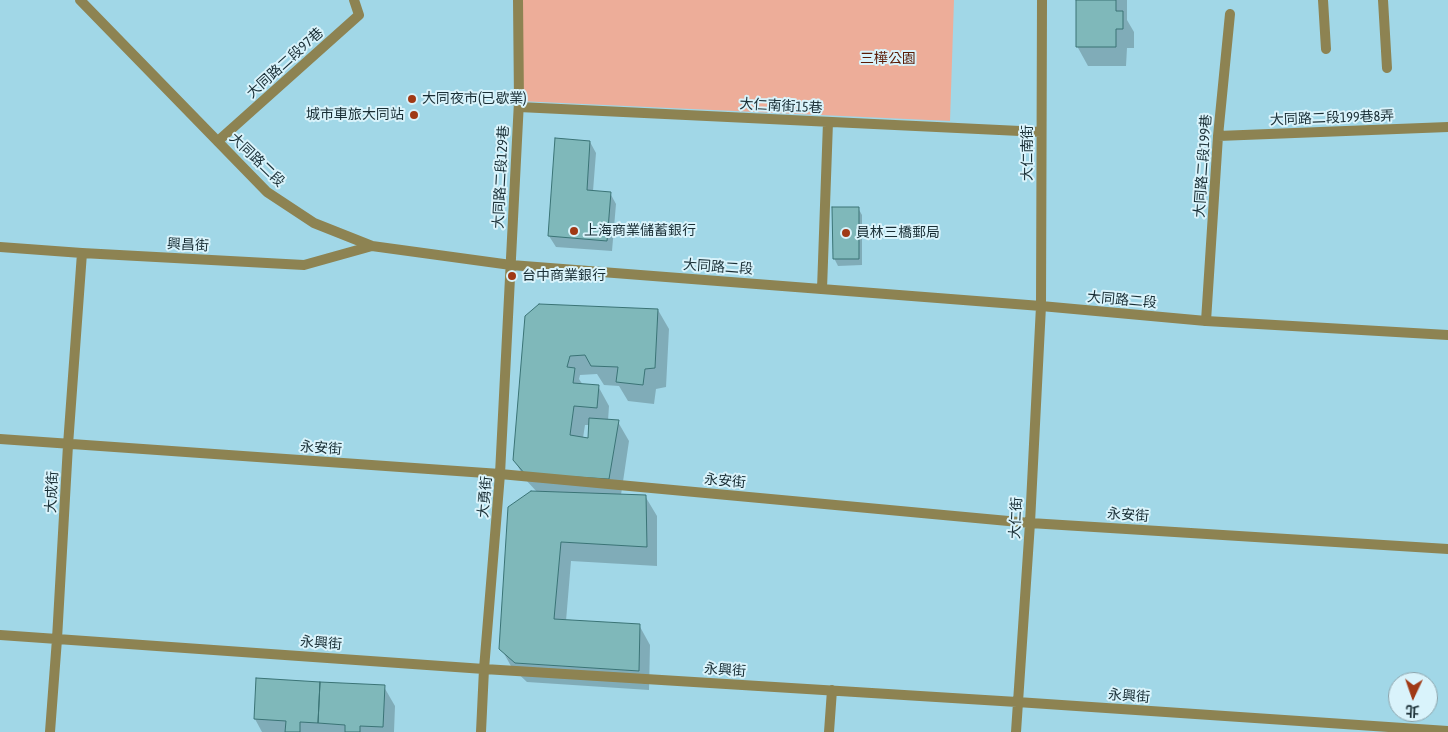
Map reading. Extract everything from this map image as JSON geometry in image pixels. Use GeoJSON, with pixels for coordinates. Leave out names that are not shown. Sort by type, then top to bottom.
{"type":"FeatureCollection","features":[{"type":"Feature","properties":{"kind":"street","name":"大同路二段"},"geometry":{"type":"LineString","coordinates":[[80,0],[275,198],[314,223],[372,246],[511,264],[1206,321],[1448,335]]}},
{"type":"Feature","properties":{"kind":"street","name":"大同路二段97巷"},"geometry":{"type":"LineString","coordinates":[[218,141],[359,15],[354,0]]}},
{"type":"Feature","properties":{"kind":"street","name":"大同路二段129巷"},"geometry":{"type":"LineString","coordinates":[[511,264],[519,107],[518,0]]}},
{"type":"Feature","properties":{"kind":"street","name":"大仁南街"},"geometry":{"type":"LineString","coordinates":[[1041,306],[1042,0]]}},
{"type":"Feature","properties":{"kind":"street"},"geometry":{"type":"LineString","coordinates":[[1324,0],[1326,49]]}},
{"type":"Feature","properties":{"kind":"street"},"geometry":{"type":"LineString","coordinates":[[1383,0],[1387,68]]}},
{"type":"Feature","properties":{"kind":"street","name":"大同路二段199巷"},"geometry":{"type":"LineString","coordinates":[[1206,321],[1218,136],[1230,14]]}},
{"type":"Feature","properties":{"kind":"street","name":"大仁南街15巷"},"geometry":{"type":"LineString","coordinates":[[519,107],[1041,132]]}},
{"type":"Feature","properties":{"kind":"street"},"geometry":{"type":"LineString","coordinates":[[822,289],[828,122]]}},
{"type":"Feature","properties":{"kind":"street","name":"大同路二段199巷8弄"},"geometry":{"type":"LineString","coordinates":[[1218,136],[1448,127]]}},
{"type":"Feature","properties":{"kind":"street","name":"興昌街"},"geometry":{"type":"LineString","coordinates":[[0,247],[304,265],[372,246]]}},
{"type":"Feature","properties":{"kind":"street","name":"大成街"},"geometry":{"type":"LineString","coordinates":[[50,732],[58,639],[68,445],[82,253]]}},
{"type":"Feature","properties":{"kind":"street","name":"大勇街"},"geometry":{"type":"LineString","coordinates":[[481,732],[484,668],[500,474],[511,264]]}},
{"type":"Feature","properties":{"kind":"street","name":"大仁街"},"geometry":{"type":"LineString","coordinates":[[1016,732],[1030,523],[1041,306]]}},
{"type":"Feature","properties":{"kind":"street","name":"永安街"},"geometry":{"type":"LineString","coordinates":[[0,439],[500,474],[1030,523],[1448,549]]}},
{"type":"Feature","properties":{"kind":"street","name":"永興街"},"geometry":{"type":"LineString","coordinates":[[0,635],[1448,731]]}},
{"type":"Feature","properties":{"kind":"street"},"geometry":{"type":"LineString","coordinates":[[828,732],[832,690]]}},
{"type":"Feature","properties":{"kind":"green space","name":"三樺公園"},"geometry":{"type":"Polygon","coordinates":[[[518,0],[954,0],[950,121],[519,101],[518,0]]]}},
{"type":"Feature","properties":{"kind":"building"},"geometry":{"type":"Polygon","coordinates":[[[1076,0],[1116,0],[1116,11],[1123,11],[1123,29],[1116,29],[1116,47],[1076,47],[1076,0]]]}},
{"type":"Feature","properties":{"kind":"building"},"geometry":{"type":"Polygon","coordinates":[[[555,138],[590,141],[587,190],[611,192],[607,241],[548,236],[555,138]]]}},
{"type":"Feature","properties":{"kind":"building","name":"員林三橋郵局"},"geometry":{"type":"Polygon","coordinates":[[[832,207],[859,207],[859,259],[833,259],[832,207]]]}},
{"type":"Feature","properties":{"kind":"building"},"geometry":{"type":"Polygon","coordinates":[[[539,304],[658,309],[655,368],[645,369],[643,385],[616,382],[618,367],[591,366],[585,355],[570,356],[567,367],[575,368],[573,383],[599,385],[597,408],[574,406],[570,435],[588,438],[589,418],[619,420],[609,479],[525,474],[513,460],[525,316],[539,304]]]}},
{"type":"Feature","properties":{"kind":"building"},"geometry":{"type":"Polygon","coordinates":[[[531,491],[646,495],[647,547],[561,542],[554,619],[640,624],[639,671],[515,663],[499,649],[508,507],[531,491]]]}},
{"type":"Feature","properties":{"kind":"building"},"geometry":{"type":"Polygon","coordinates":[[[256,678],[320,682],[318,723],[300,722],[300,732],[285,732],[286,721],[254,719],[256,678]]]}},
{"type":"Feature","properties":{"kind":"building"},"geometry":{"type":"Polygon","coordinates":[[[320,682],[385,685],[383,727],[360,726],[360,732],[345,732],[345,725],[318,723],[320,682]]]}},
{"type":"Feature","properties":{"kind":"place","name":"大同夜市(已歇業)"},"geometry":{"type":"Point","coordinates":[412,99]}},
{"type":"Feature","properties":{"kind":"place","name":"城市車旅大同站"},"geometry":{"type":"Point","coordinates":[414,115]}},
{"type":"Feature","properties":{"kind":"place","name":"上海商業儲蓄銀行"},"geometry":{"type":"Point","coordinates":[574,231]}},
{"type":"Feature","properties":{"kind":"place","name":"員林三橋郵局"},"geometry":{"type":"Point","coordinates":[846,233]}},
{"type":"Feature","properties":{"kind":"place","name":"台中商業銀行"},"geometry":{"type":"Point","coordinates":[512,276]}}]}
